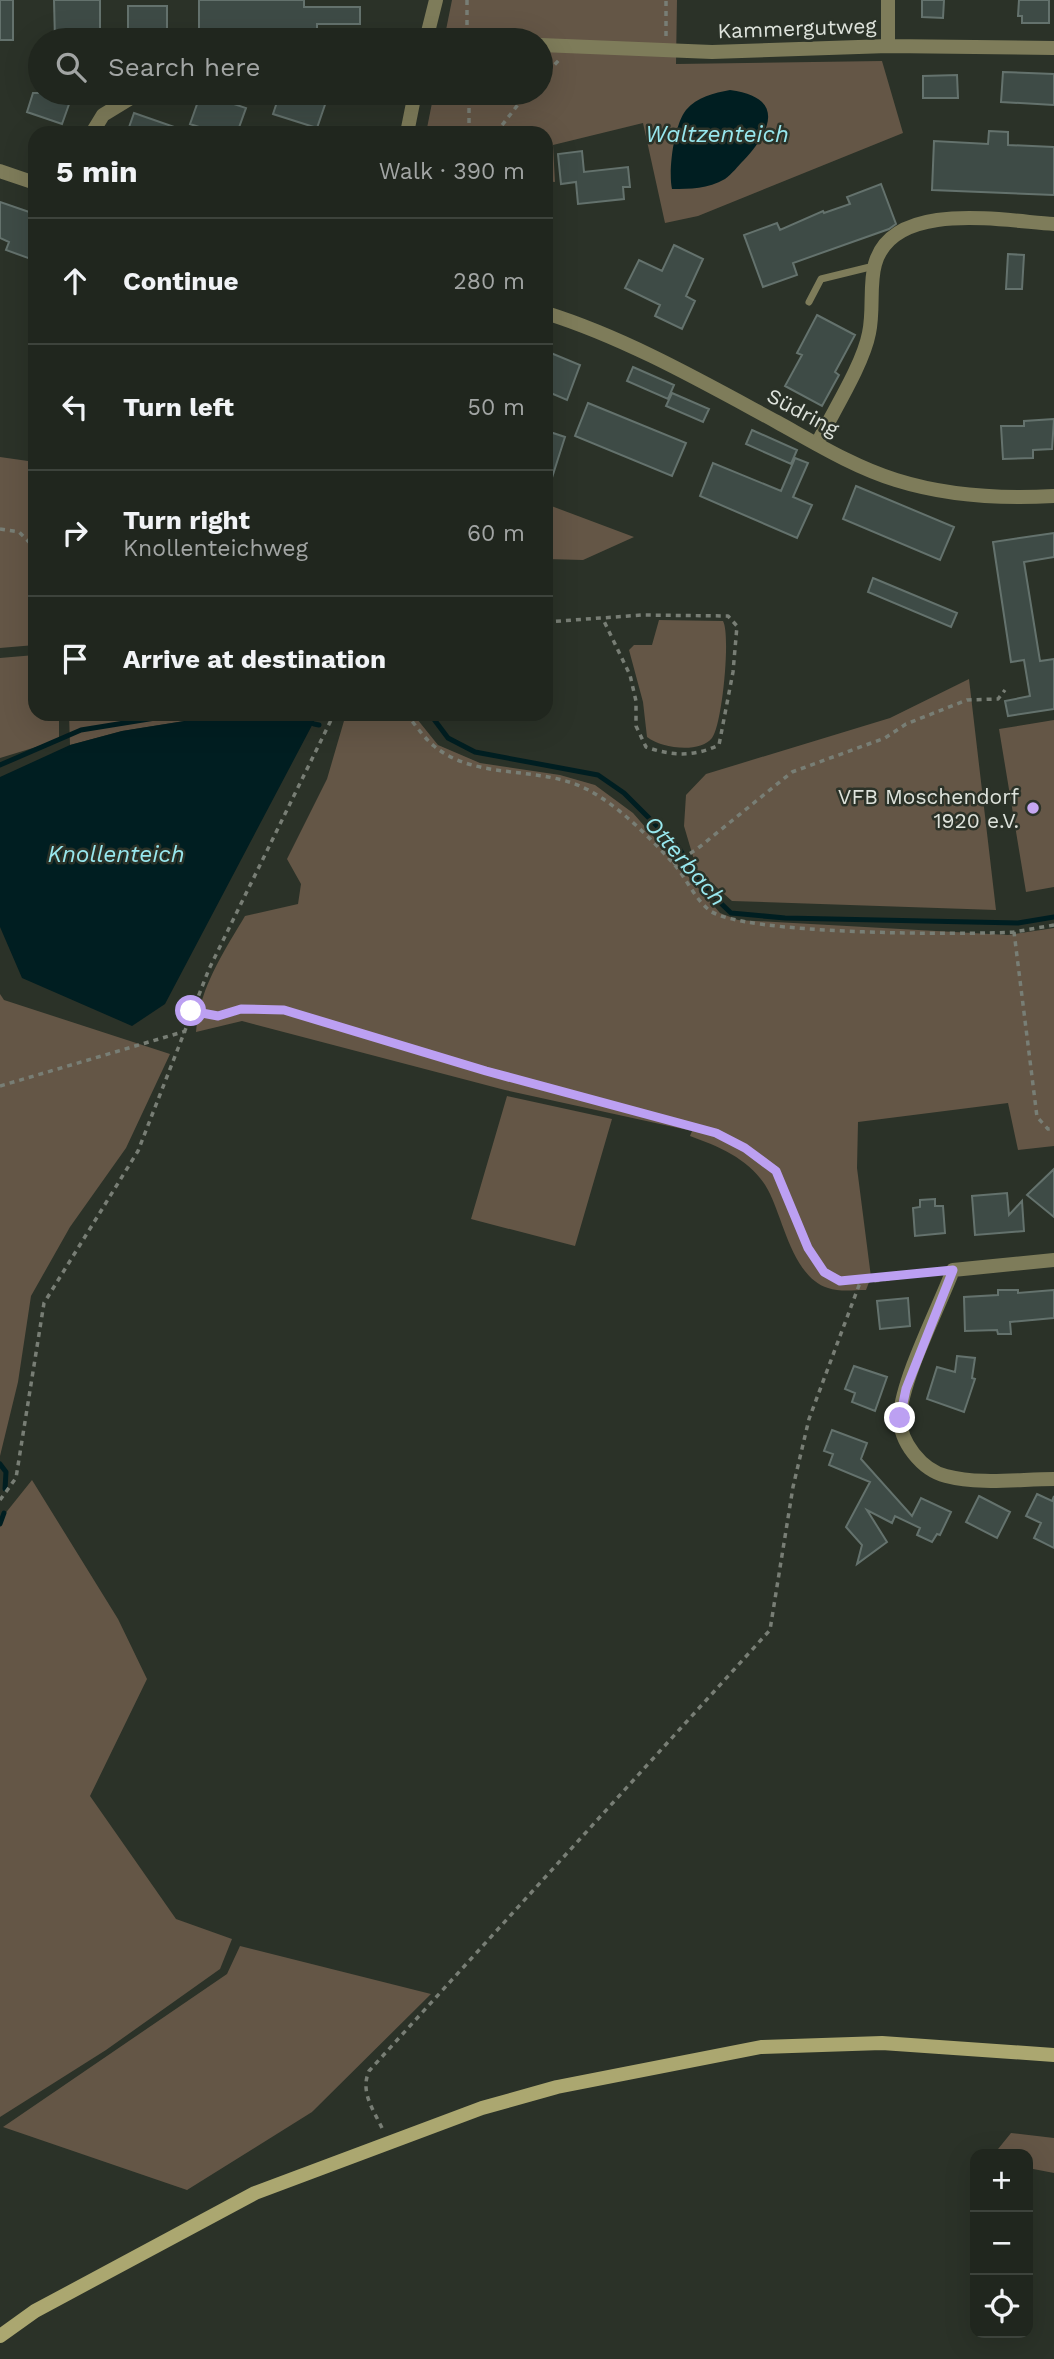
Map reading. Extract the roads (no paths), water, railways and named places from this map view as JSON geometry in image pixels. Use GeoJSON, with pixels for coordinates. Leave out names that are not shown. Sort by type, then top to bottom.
{"type":"FeatureCollection","features":[{"type":"Feature","properties":{"kind":"main road"},"geometry":{"type":"LineString","coordinates":[[0,2336],[34,2311],[254,2193],[482,2108],[557,2087],[761,2047],[882,2043],[1054,2055]]}},
{"type":"Feature","properties":{"kind":"street"},"geometry":{"type":"LineString","coordinates":[[429,28],[436,0]]}},
{"type":"Feature","properties":{"kind":"street"},"geometry":{"type":"LineString","coordinates":[[888,0],[888,46]]}},
{"type":"Feature","properties":{"kind":"street","name":"Kammergutweg"},"geometry":{"type":"LineString","coordinates":[[553,46],[666,51],[888,46],[1054,48]]}},
{"type":"Feature","properties":{"kind":"street"},"geometry":{"type":"LineString","coordinates":[[96,126],[103,115],[119,105]]}},
{"type":"Feature","properties":{"kind":"street"},"geometry":{"type":"LineString","coordinates":[[408,126],[413,105]]}},
{"type":"Feature","properties":{"kind":"street"},"geometry":{"type":"LineString","coordinates":[[0,171],[28,181]]}},
{"type":"Feature","properties":{"kind":"street"},"geometry":{"type":"LineString","coordinates":[[817,444],[869,335],[874,266],[885,243],[902,230],[931,219],[1054,224]]}},
{"type":"Feature","properties":{"kind":"street","name":"Südring"},"geometry":{"type":"LineString","coordinates":[[553,315],[693,377],[817,444],[895,480],[944,492],[1022,498],[1054,496]]}},
{"type":"Feature","properties":{"kind":"street"},"geometry":{"type":"LineString","coordinates":[[1054,1260],[953,1270],[906,1389],[900,1418],[906,1443],[923,1464],[945,1476],[1054,1479]]}},
{"type":"Feature","properties":{"kind":"lane"},"geometry":{"type":"LineString","coordinates":[[809,302],[821,279],[874,266]]}},
{"type":"Feature","properties":{"kind":"water","name":"Waltzenteich"},"geometry":{"type":"Polygon","coordinates":[[[730,90],[759,99],[766,107],[767,126],[762,137],[725,179],[706,187],[672,189],[673,148],[678,126],[686,110],[712,94],[730,90]]]}},
{"type":"Feature","properties":{"kind":"water","name":"Knollenteich"},"geometry":{"type":"Polygon","coordinates":[[[184,721],[314,721],[165,1004],[132,1026],[22,978],[0,927],[0,777],[70,745],[122,731],[184,721]]]}},
{"type":"Feature","properties":{"kind":"waterway","name":"Otterbach"},"geometry":{"type":"LineString","coordinates":[[0,765],[81,730],[137,721]]}},
{"type":"Feature","properties":{"kind":"waterway","name":"Otterbach"},"geometry":{"type":"LineString","coordinates":[[435,721],[448,738],[475,752],[598,775],[624,793],[678,847],[707,890],[731,913],[785,918],[1018,923],[1054,917]]}},
{"type":"Feature","properties":{"kind":"waterway","name":"Otterbach"},"geometry":{"type":"LineString","coordinates":[[314,724],[319,725]]}},
{"type":"Feature","properties":{"kind":"waterway"},"geometry":{"type":"LineString","coordinates":[[0,1464],[6,1472],[5,1489]]}},
{"type":"Feature","properties":{"kind":"waterway"},"geometry":{"type":"LineString","coordinates":[[0,1524],[4,1513]]}},
{"type":"Feature","properties":{"kind":"place","name":"VFB Moschendorf 1920 e.V."},"geometry":{"type":"Point","coordinates":[1033,808]}}]}
